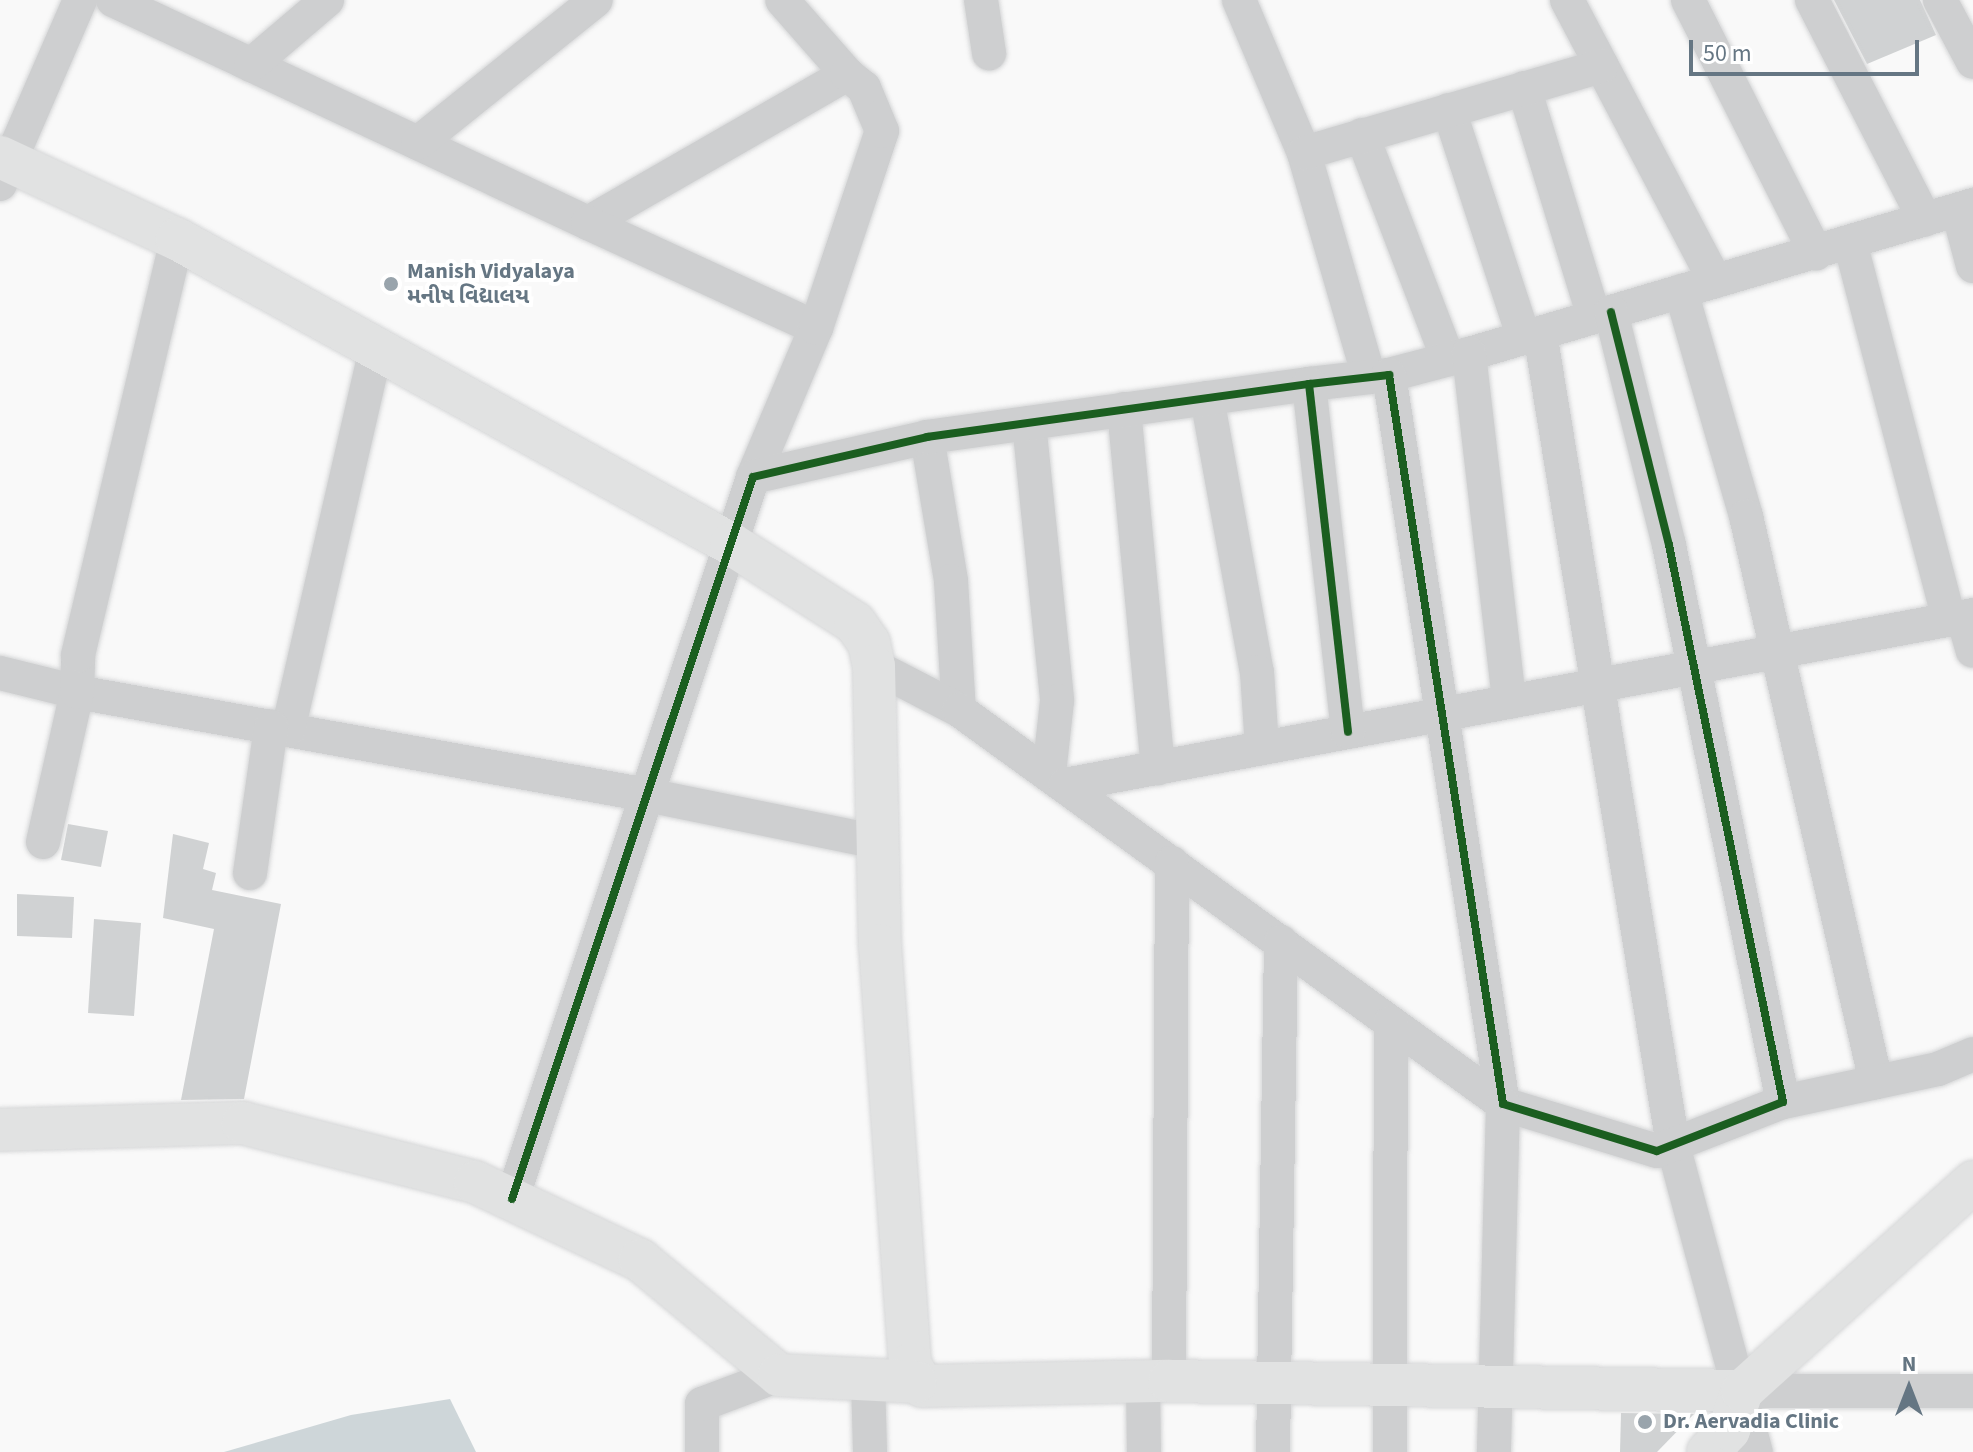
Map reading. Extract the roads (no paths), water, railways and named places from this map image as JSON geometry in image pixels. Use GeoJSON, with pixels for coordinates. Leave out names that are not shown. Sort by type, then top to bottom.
{"type":"FeatureCollection","features":[{"type":"Feature","properties":{"kind":"main road"},"geometry":{"type":"LineString","coordinates":[[3,168],[177,239],[731,544],[855,623],[869,643],[874,666],[877,842],[910,1364],[916,1382]]}},
{"type":"Feature","properties":{"kind":"main road"},"geometry":{"type":"LineString","coordinates":[[0,1130],[243,1123],[475,1182],[640,1260],[779,1375],[916,1382],[934,1389],[1156,1382],[1272,1382],[1742,1391]]}},
{"type":"Feature","properties":{"kind":"main road"},"geometry":{"type":"LineString","coordinates":[[1708,1452],[1729,1430],[1742,1391],[1973,1182]]}},
{"type":"Feature","properties":{"kind":"street"},"geometry":{"type":"LineString","coordinates":[[3,168],[80,0]]}},
{"type":"Feature","properties":{"kind":"street"},"geometry":{"type":"LineString","coordinates":[[113,0],[816,328]]}},
{"type":"Feature","properties":{"kind":"street"},"geometry":{"type":"LineString","coordinates":[[251,65],[327,0]]}},
{"type":"Feature","properties":{"kind":"street"},"geometry":{"type":"LineString","coordinates":[[418,143],[596,0]]}},
{"type":"Feature","properties":{"kind":"street"},"geometry":{"type":"LineString","coordinates":[[512,1199],[753,477],[816,328],[882,131],[864,88],[847,74],[782,0]]}},
{"type":"Feature","properties":{"kind":"street"},"geometry":{"type":"LineString","coordinates":[[981,0],[989,53]]}},
{"type":"Feature","properties":{"kind":"street"},"geometry":{"type":"LineString","coordinates":[[1239,0],[1304,153],[1379,376],[1439,715],[1503,1104],[1494,1452]]}},
{"type":"Feature","properties":{"kind":"street"},"geometry":{"type":"LineString","coordinates":[[1567,0],[1715,281]]}},
{"type":"Feature","properties":{"kind":"street"},"geometry":{"type":"LineString","coordinates":[[1688,0],[1816,253]]}},
{"type":"Feature","properties":{"kind":"street"},"geometry":{"type":"LineString","coordinates":[[1812,0],[1925,220]]}},
{"type":"Feature","properties":{"kind":"street"},"geometry":{"type":"LineString","coordinates":[[1940,0],[1973,62]]}},
{"type":"Feature","properties":{"kind":"street"},"geometry":{"type":"LineString","coordinates":[[1304,153],[1602,66]]}},
{"type":"Feature","properties":{"kind":"street"},"geometry":{"type":"LineString","coordinates":[[588,223],[847,74]]}},
{"type":"Feature","properties":{"kind":"street"},"geometry":{"type":"LineString","coordinates":[[1524,88],[1602,314],[1695,667],[1783,1102]]}},
{"type":"Feature","properties":{"kind":"street"},"geometry":{"type":"LineString","coordinates":[[1449,110],[1532,336],[1599,685],[1673,1145],[1742,1391],[1756,1452]]}},
{"type":"Feature","properties":{"kind":"street"},"geometry":{"type":"LineString","coordinates":[[1362,135],[1459,356],[1509,702]]}},
{"type":"Feature","properties":{"kind":"street"},"geometry":{"type":"LineString","coordinates":[[753,477],[927,437],[1379,376],[1532,336],[1965,207],[1973,266]]}},
{"type":"Feature","properties":{"kind":"street"},"geometry":{"type":"LineString","coordinates":[[43,842],[77,692],[78,655],[177,239]]}},
{"type":"Feature","properties":{"kind":"street"},"geometry":{"type":"LineString","coordinates":[[1850,242],[1973,651]]}},
{"type":"Feature","properties":{"kind":"street"},"geometry":{"type":"LineString","coordinates":[[1681,291],[1746,516],[1876,1082]]}},
{"type":"Feature","properties":{"kind":"street"},"geometry":{"type":"LineString","coordinates":[[250,873],[280,728],[376,348]]}},
{"type":"Feature","properties":{"kind":"street"},"geometry":{"type":"LineString","coordinates":[[1309,384],[1348,732]]}},
{"type":"Feature","properties":{"kind":"street"},"geometry":{"type":"LineString","coordinates":[[1207,398],[1257,672],[1262,748]]}},
{"type":"Feature","properties":{"kind":"street"},"geometry":{"type":"LineString","coordinates":[[1124,409],[1158,768]]}},
{"type":"Feature","properties":{"kind":"street"},"geometry":{"type":"LineString","coordinates":[[1029,423],[1057,701],[1057,780]]}},
{"type":"Feature","properties":{"kind":"street"},"geometry":{"type":"LineString","coordinates":[[927,437],[951,581],[959,710]]}},
{"type":"Feature","properties":{"kind":"street"},"geometry":{"type":"LineString","coordinates":[[1057,780],[1158,768],[1962,617]]}},
{"type":"Feature","properties":{"kind":"street"},"geometry":{"type":"LineString","coordinates":[[874,666],[959,710],[1503,1104],[1657,1151],[1783,1102],[1938,1069],[1973,1054]]}},
{"type":"Feature","properties":{"kind":"street"},"geometry":{"type":"LineString","coordinates":[[0,673],[77,692],[647,795],[877,842]]}},
{"type":"Feature","properties":{"kind":"street"},"geometry":{"type":"LineString","coordinates":[[1144,1452],[1156,1382],[1172,863]]}},
{"type":"Feature","properties":{"kind":"street"},"geometry":{"type":"LineString","coordinates":[[1273,1452],[1281,942]]}},
{"type":"Feature","properties":{"kind":"street"},"geometry":{"type":"LineString","coordinates":[[1390,1452],[1391,1023]]}},
{"type":"Feature","properties":{"kind":"street"},"geometry":{"type":"LineString","coordinates":[[702,1452],[702,1404],[779,1375]]}},
{"type":"Feature","properties":{"kind":"street"},"geometry":{"type":"LineString","coordinates":[[868,1379],[870,1452]]}},
{"type":"Feature","properties":{"kind":"street"},"geometry":{"type":"LineString","coordinates":[[1742,1391],[1973,1391]]}},
{"type":"Feature","properties":{"kind":"place","name":"Manish Vidyalaya મનીષ વિદ્યાલય"},"geometry":{"type":"Point","coordinates":[391,284]}},
{"type":"Feature","properties":{"kind":"place","name":"Dr. Aervadia Clinic"},"geometry":{"type":"Point","coordinates":[1645,1422]}}]}
